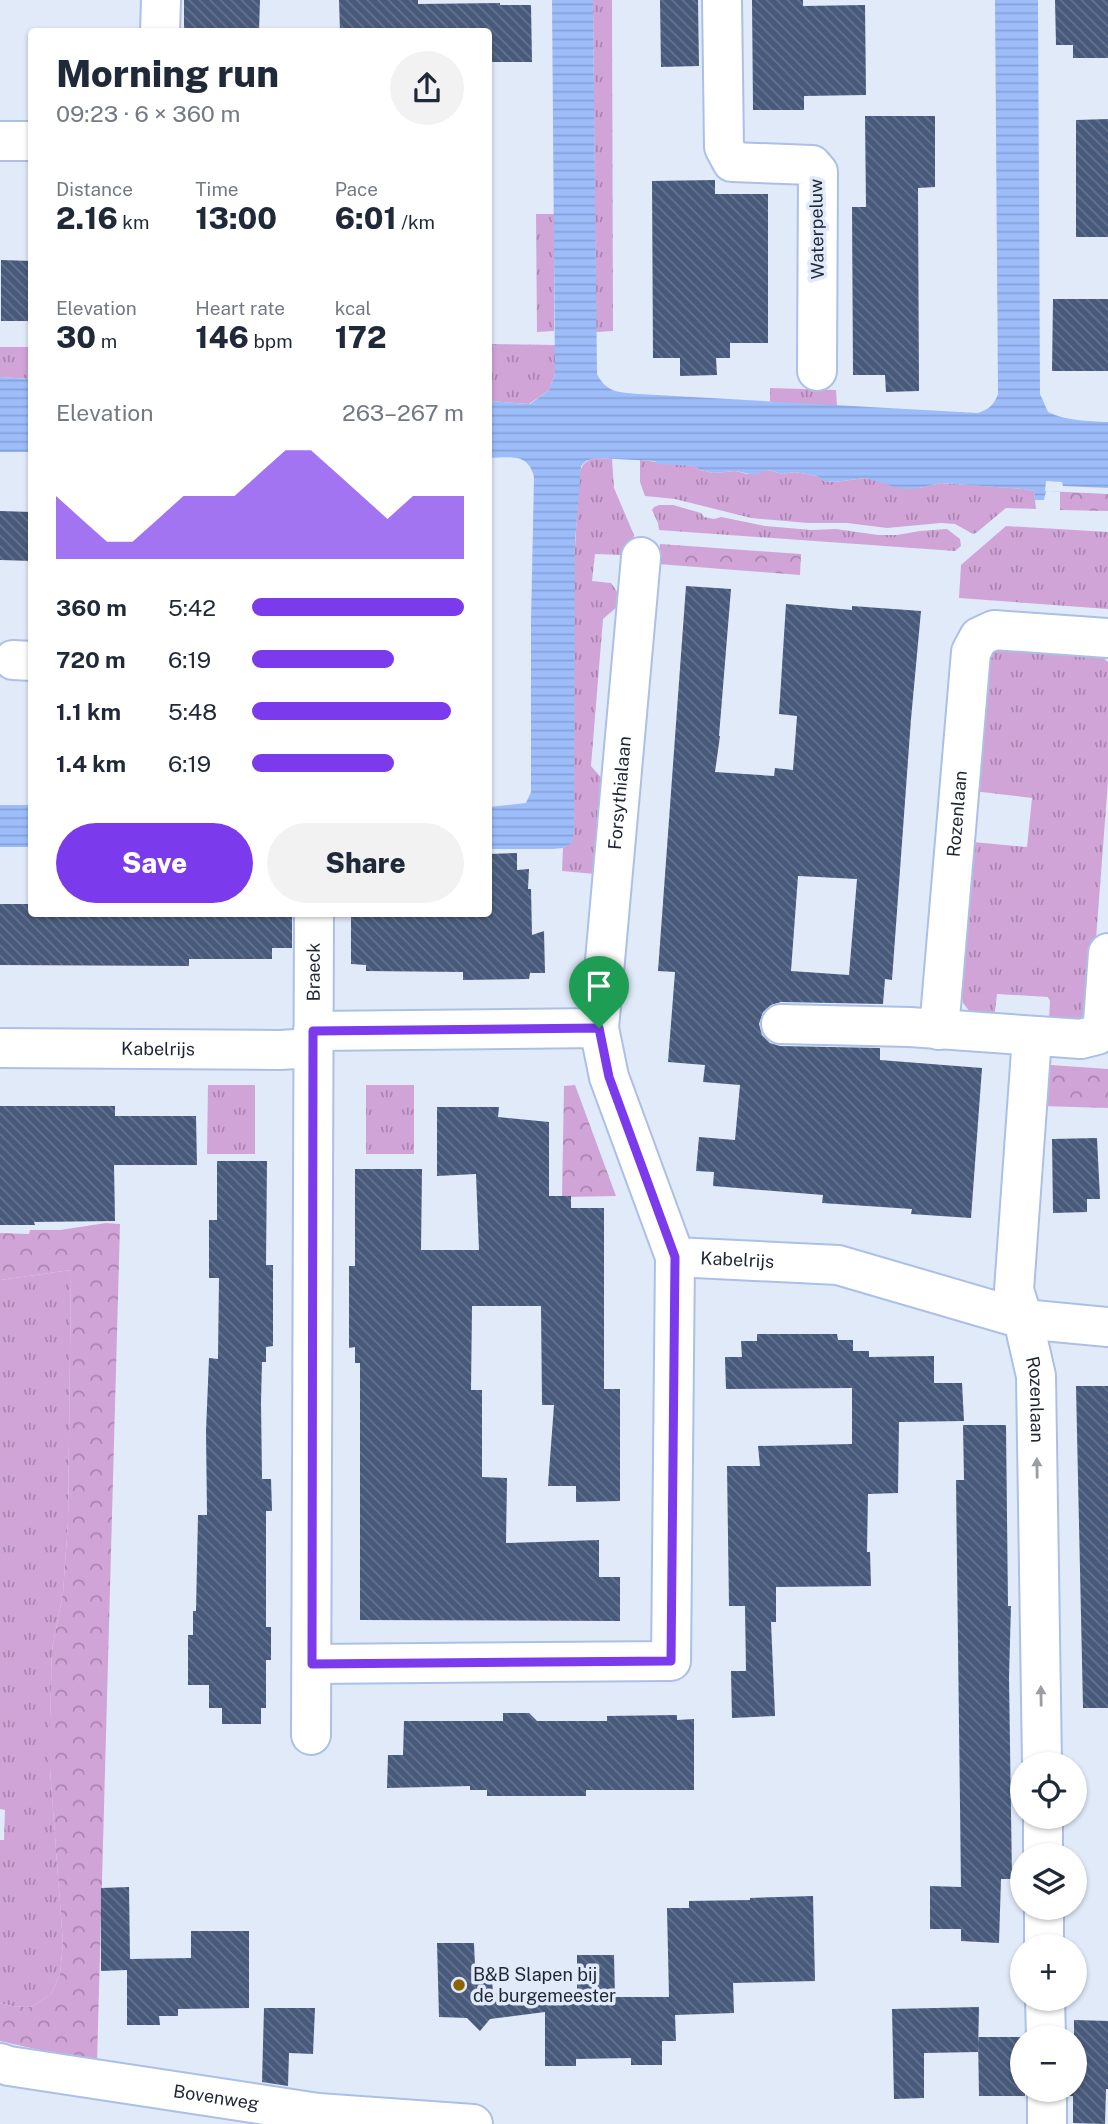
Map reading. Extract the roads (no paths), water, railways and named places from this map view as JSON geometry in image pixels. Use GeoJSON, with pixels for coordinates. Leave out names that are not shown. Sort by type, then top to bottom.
{"type":"FeatureCollection","features":[{"type":"Feature","properties":{"kind":"street"},"geometry":{"type":"LineString","coordinates":[[160,0],[160,28]]}},
{"type":"Feature","properties":{"kind":"street","name":"Waterpeluw"},"geometry":{"type":"LineString","coordinates":[[722,0],[723,147],[727,155],[732,162],[812,165],[818,172],[817,371]]}},
{"type":"Feature","properties":{"kind":"street"},"geometry":{"type":"LineString","coordinates":[[0,141],[28,141]]}},
{"type":"Feature","properties":{"kind":"street","name":"Forsythialaan"},"geometry":{"type":"LineString","coordinates":[[599,1028],[641,556]]}},
{"type":"Feature","properties":{"kind":"street","name":"Rozenlaan"},"geometry":{"type":"LineString","coordinates":[[939,1030],[971,652],[979,637],[994,630],[1108,638]]}},
{"type":"Feature","properties":{"kind":"street","name":"Braeck"},"geometry":{"type":"LineString","coordinates":[[311,1735],[314,917]]}},
{"type":"Feature","properties":{"kind":"street"},"geometry":{"type":"LineString","coordinates":[[781,1024],[909,1027],[1082,1039],[1097,1035],[1103,1022],[1108,953]]}},
{"type":"Feature","properties":{"kind":"street","name":"Kabelrijs"},"geometry":{"type":"LineString","coordinates":[[0,1048],[280,1050],[313,1040],[599,1028],[609,1077],[675,1257],[838,1265],[1023,1319],[1108,1327]]}},
{"type":"Feature","properties":{"kind":"street","name":"Rozenlaan"},"geometry":{"type":"LineString","coordinates":[[1032,1037],[1014,1290],[1036,1376],[1042,1752]]}},
{"type":"Feature","properties":{"kind":"street"},"geometry":{"type":"LineString","coordinates":[[312,1664],[671,1661],[675,1257]]}},
{"type":"Feature","properties":{"kind":"street","name":"Bovenweg"},"geometry":{"type":"LineString","coordinates":[[0,2063],[318,2113],[473,2124]]}},
{"type":"Feature","properties":{"kind":"street"},"geometry":{"type":"LineString","coordinates":[[1046,2102],[1047,2124]]}},
{"type":"Feature","properties":{"kind":"water"},"geometry":{"type":"Polygon","coordinates":[[[552,0],[593,0],[597,374],[605,385],[615,391],[639,394],[978,413],[991,406],[998,394],[995,0],[1038,0],[1040,394],[1048,412],[1055,415],[1108,422],[1108,494],[1046,491],[1044,500],[1035,500],[1034,491],[1023,489],[941,483],[902,489],[865,478],[835,482],[795,472],[782,474],[768,470],[754,475],[736,471],[714,473],[694,466],[657,464],[655,461],[595,458],[586,461],[581,466],[575,542],[572,843],[553,849],[492,849],[492,807],[526,803],[531,792],[534,477],[527,463],[522,460],[510,457],[492,458],[492,401],[530,404],[549,390],[555,374],[552,0]]]}},
{"type":"Feature","properties":{"kind":"water"},"geometry":{"type":"Polygon","coordinates":[[[0,377],[28,379],[28,452],[0,452],[0,377]]]}},
{"type":"Feature","properties":{"kind":"water"},"geometry":{"type":"Polygon","coordinates":[[[0,805],[28,805],[28,847],[0,847],[0,805]]]}},
{"type":"Feature","properties":{"kind":"place","name":"B&B Slapen bij de burgemeester"},"geometry":{"type":"Point","coordinates":[459,1985]}}]}
